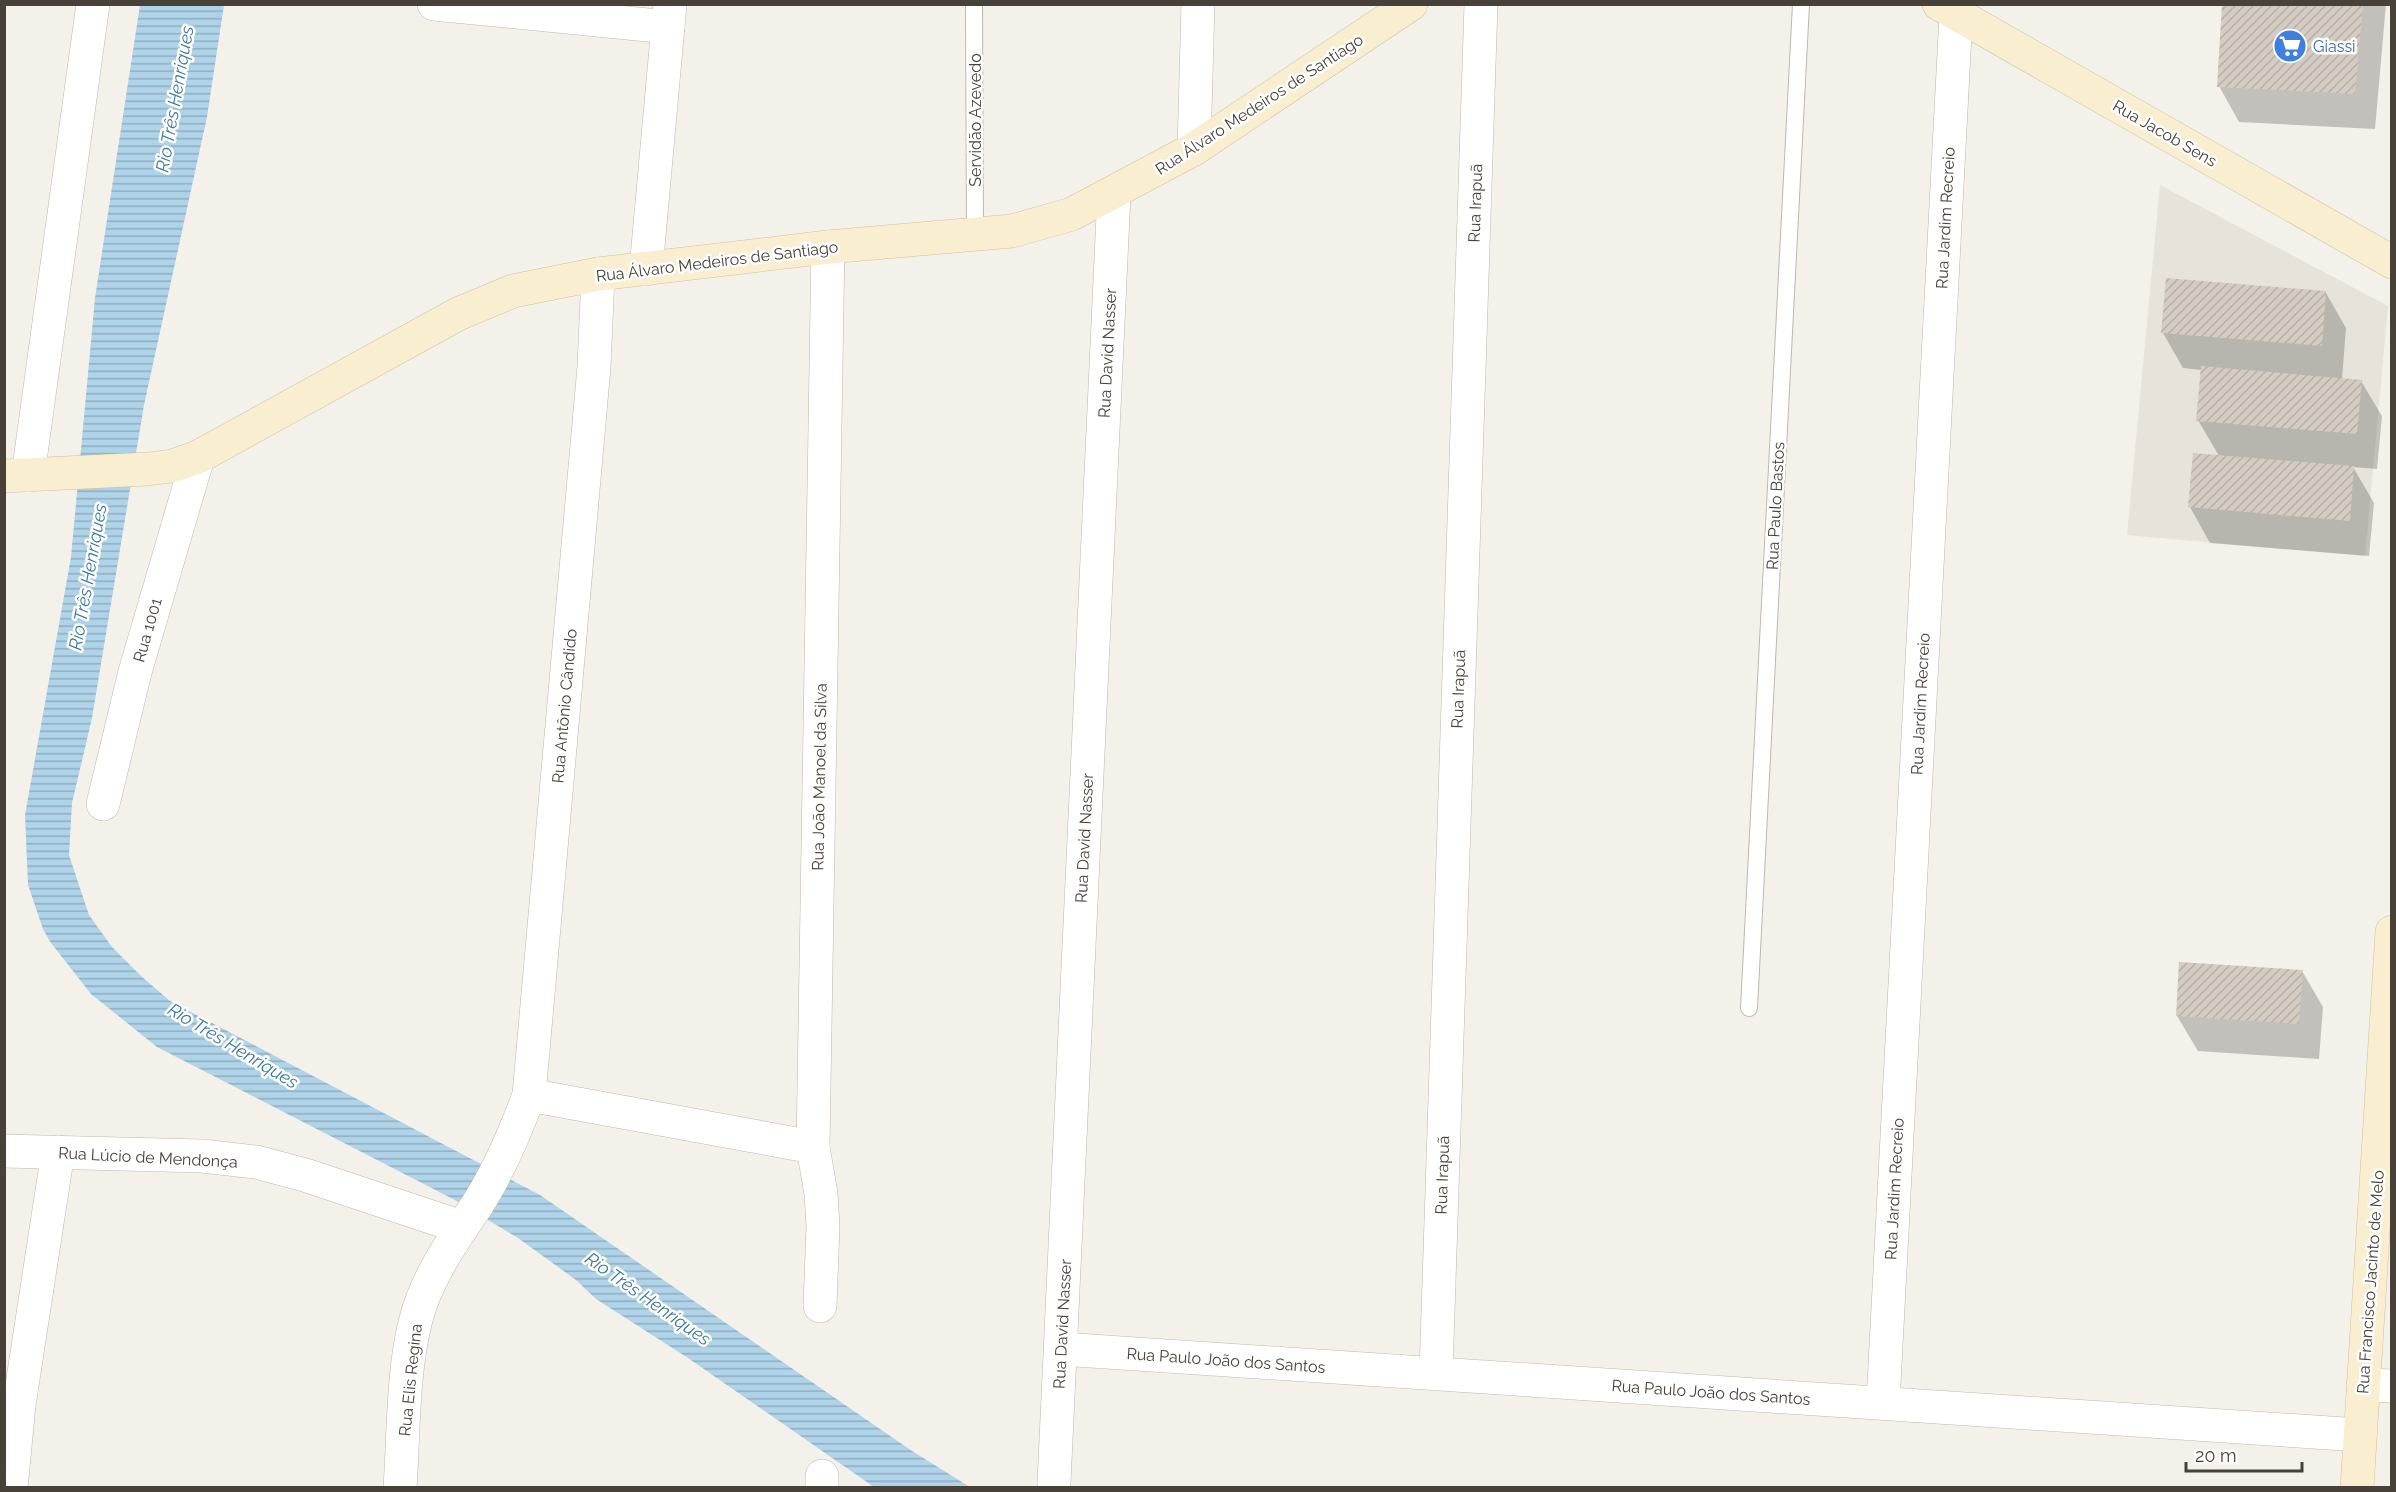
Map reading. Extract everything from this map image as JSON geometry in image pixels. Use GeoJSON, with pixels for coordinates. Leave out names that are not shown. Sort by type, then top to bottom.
{"type":"FeatureCollection","features":[{"type":"Feature","properties":{"kind":"street"},"geometry":{"type":"LineString","coordinates":[[29,474],[93,4]]}},
{"type":"Feature","properties":{"kind":"street"},"geometry":{"type":"LineString","coordinates":[[434,4],[669,16],[646,269]]}},
{"type":"Feature","properties":{"kind":"street"},"geometry":{"type":"LineString","coordinates":[[1194,149],[1198,4]]}},
{"type":"Feature","properties":{"kind":"street","name":"Rua Álvaro Medeiros de Santiago"},"geometry":{"type":"LineString","coordinates":[[29,474],[148,470],[172,466],[198,457],[475,306],[513,291],[598,274],[828,247],[1012,231],[1043,224],[1072,214],[1114,194],[1194,149],[1411,4]]}},
{"type":"Feature","properties":{"kind":"street","name":"Rua Irapuã"},"geometry":{"type":"LineString","coordinates":[[1436,1373],[1481,4]]}},
{"type":"Feature","properties":{"kind":"street","name":"Rua Jacob Sens"},"geometry":{"type":"LineString","coordinates":[[1950,8],[2391,262]]}},
{"type":"Feature","properties":{"kind":"street","name":"Rua Jardim Recreio"},"geometry":{"type":"LineString","coordinates":[[1883,1403],[1950,8]]}},
{"type":"Feature","properties":{"kind":"street","name":"Rua David Nasser"},"geometry":{"type":"LineString","coordinates":[[1054,1483],[1114,194]]}},
{"type":"Feature","properties":{"kind":"street","name":"Rua João Manoel da Silva"},"geometry":{"type":"LineString","coordinates":[[820,1306],[823,1226],[821,1194],[813,1147],[828,247]]}},
{"type":"Feature","properties":{"kind":"street","name":"Rua Antônio Cândido"},"geometry":{"type":"LineString","coordinates":[[514,1135],[529,1095],[594,366],[598,274]]}},
{"type":"Feature","properties":{"kind":"street","name":"Rua 1001"},"geometry":{"type":"LineString","coordinates":[[103,804],[135,672],[198,457]]}},
{"type":"Feature","properties":{"kind":"street","name":"Rua Francisco Jacinto de Melo"},"geometry":{"type":"LineString","coordinates":[[2357,1488],[2360,1435],[2377,1386],[2391,932]]}},
{"type":"Feature","properties":{"kind":"street"},"geometry":{"type":"LineString","coordinates":[[529,1095],[813,1147]]}},
{"type":"Feature","properties":{"kind":"street","name":"Rua Elis Regina"},"geometry":{"type":"LineString","coordinates":[[400,1488],[408,1371],[413,1332],[420,1305],[514,1135]]}},
{"type":"Feature","properties":{"kind":"street","name":"Rua Lúcio de Mendonça"},"geometry":{"type":"LineString","coordinates":[[4,1151],[202,1156],[256,1162],[466,1220]]}},
{"type":"Feature","properties":{"kind":"street"},"geometry":{"type":"LineString","coordinates":[[11,1488],[19,1405],[58,1152]]}},
{"type":"Feature","properties":{"kind":"street","name":"Rua Paulo João dos Santos"},"geometry":{"type":"LineString","coordinates":[[1061,1349],[2360,1435]]}},
{"type":"Feature","properties":{"kind":"lane","name":"Servidão Azevedo"},"geometry":{"type":"LineString","coordinates":[[974,4],[975,235]]}},
{"type":"Feature","properties":{"kind":"lane","name":"Rua Paulo Bastos"},"geometry":{"type":"LineString","coordinates":[[1749,1008],[1801,4]]}},
{"type":"Feature","properties":{"kind":"shaded area"},"geometry":{"type":"Polygon","coordinates":[[[2160,185],[2388,306],[2365,556],[2127,535],[2160,185]]]}},
{"type":"Feature","properties":{"kind":"water","name":"Rio Três Henriques"},"geometry":{"type":"Polygon","coordinates":[[[140,5],[224,5],[207,117],[144,405],[92,718],[72,803],[69,855],[89,915],[112,947],[170,1001],[540,1195],[912,1451],[970,1487],[874,1487],[688,1358],[596,1299],[576,1280],[518,1238],[453,1199],[157,1047],[91,994],[51,943],[43,929],[28,885],[25,815],[71,557],[95,298],[140,5]]]}},
{"type":"Feature","properties":{"kind":"building","name":"Giassi"},"geometry":{"type":"Polygon","coordinates":[[[2222,4],[2363,4],[2355,94],[2217,87],[2222,4]]]}},
{"type":"Feature","properties":{"kind":"building"},"geometry":{"type":"Polygon","coordinates":[[[2166,278],[2326,291],[2322,346],[2161,333],[2166,278]]]}},
{"type":"Feature","properties":{"kind":"building"},"geometry":{"type":"Polygon","coordinates":[[[2201,366],[2362,380],[2357,434],[2196,421],[2201,366]]]}},
{"type":"Feature","properties":{"kind":"building"},"geometry":{"type":"Polygon","coordinates":[[[2193,453],[2354,466],[2350,521],[2188,507],[2193,453]]]}},
{"type":"Feature","properties":{"kind":"building"},"geometry":{"type":"Polygon","coordinates":[[[2179,962],[2303,970],[2299,1024],[2176,1016],[2179,962]]]}},
{"type":"Feature","properties":{"kind":"place","name":"Giassi"},"geometry":{"type":"Point","coordinates":[2290,46]}}]}
